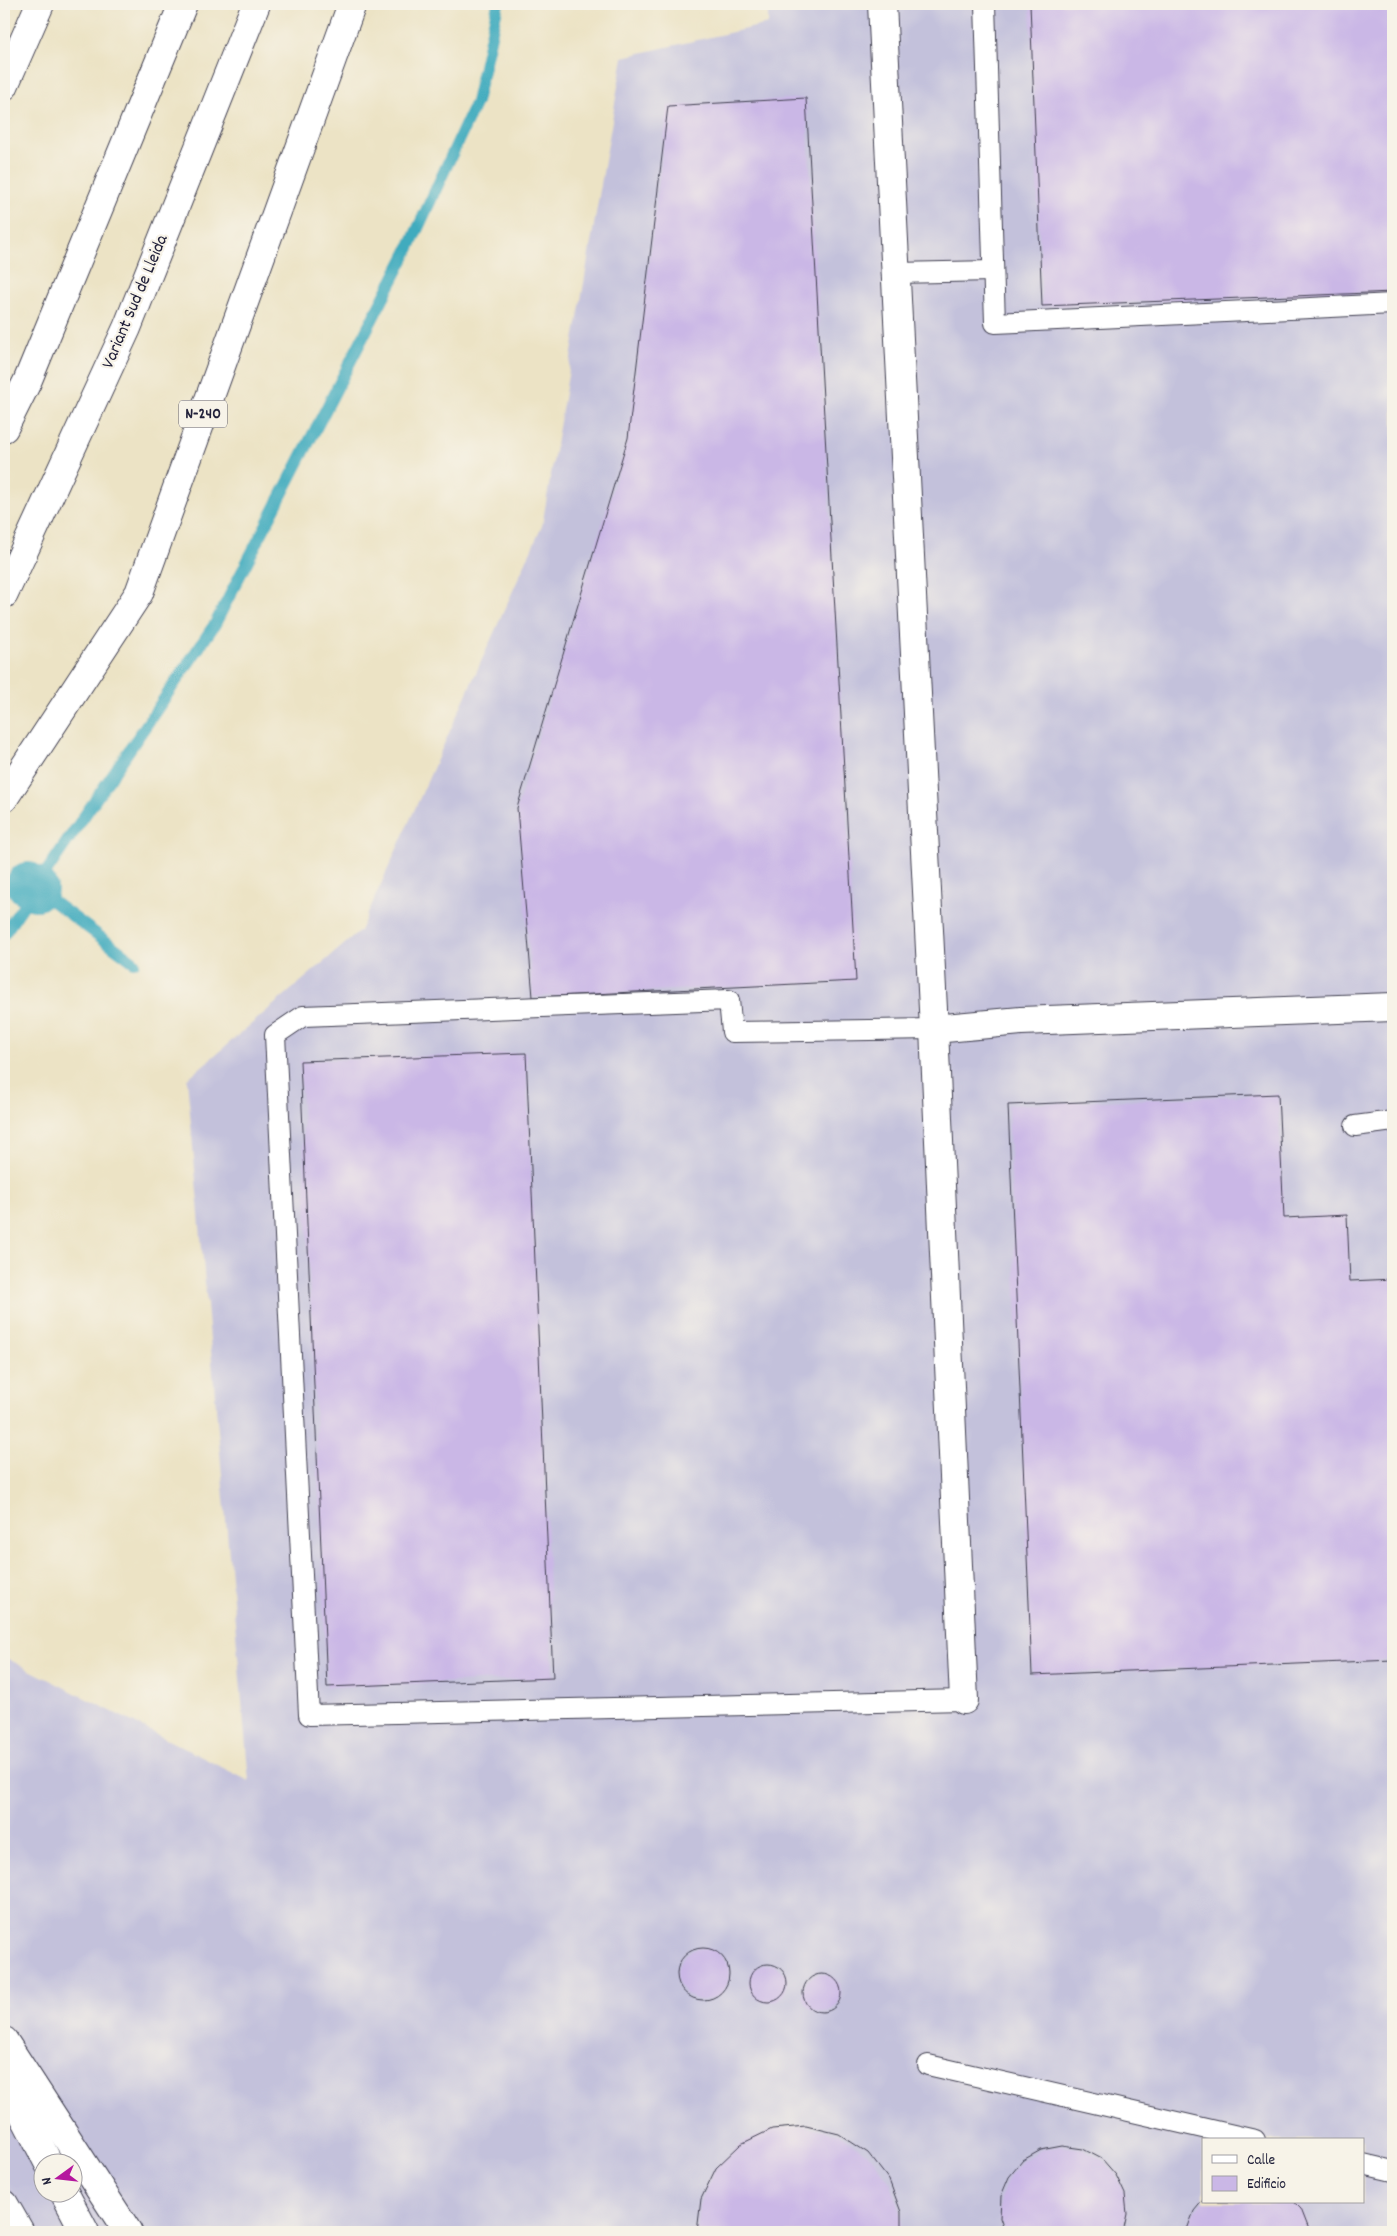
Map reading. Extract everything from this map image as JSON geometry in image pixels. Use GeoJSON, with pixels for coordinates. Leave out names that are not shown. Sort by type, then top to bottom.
{"type":"FeatureCollection","features":[{"type":"Feature","properties":{"kind":"main road"},"geometry":{"type":"LineString","coordinates":[[4,86],[40,4]]}},
{"type":"Feature","properties":{"kind":"main road"},"geometry":{"type":"LineString","coordinates":[[4,428],[27,382],[183,4]]}},
{"type":"Feature","properties":{"kind":"main road","name":"Variant Sud de Lleida"},"geometry":{"type":"LineString","coordinates":[[4,594],[127,328],[256,4]]}},
{"type":"Feature","properties":{"kind":"main road","name":"N-240"},"geometry":{"type":"LineString","coordinates":[[4,798],[139,593],[352,4]]}},
{"type":"Feature","properties":{"kind":"main road"},"geometry":{"type":"LineString","coordinates":[[882,4],[934,1029],[964,1700]]}},
{"type":"Feature","properties":{"kind":"main road"},"geometry":{"type":"LineString","coordinates":[[934,1029],[1021,1021],[1393,1007]]}},
{"type":"Feature","properties":{"kind":"main road"},"geometry":{"type":"LineString","coordinates":[[4,2041],[128,2232]]}},
{"type":"Feature","properties":{"kind":"main road"},"geometry":{"type":"LineString","coordinates":[[4,2076],[44,2154]]}},
{"type":"Feature","properties":{"kind":"main road"},"geometry":{"type":"LineString","coordinates":[[4,2204],[20,2232]]}},
{"type":"Feature","properties":{"kind":"main road"},"geometry":{"type":"LineString","coordinates":[[70,2204],[85,2232]]}},
{"type":"Feature","properties":{"kind":"lane"},"geometry":{"type":"LineString","coordinates":[[985,4],[995,323],[1393,304]]}},
{"type":"Feature","properties":{"kind":"lane"},"geometry":{"type":"LineString","coordinates":[[896,273],[993,271]]}},
{"type":"Feature","properties":{"kind":"lane"},"geometry":{"type":"LineString","coordinates":[[934,1029],[732,1032],[730,1000],[303,1016],[275,1035],[309,1715],[964,1700]]}},
{"type":"Feature","properties":{"kind":"lane"},"geometry":{"type":"LineString","coordinates":[[1355,1126],[1393,1121]]}},
{"type":"Feature","properties":{"kind":"lane"},"geometry":{"type":"LineString","coordinates":[[928,2065],[1246,2138]]}},
{"type":"Feature","properties":{"kind":"lane"},"geometry":{"type":"LineString","coordinates":[[1364,2164],[1393,2171]]}},
{"type":"Feature","properties":{"kind":"shaded area"},"geometry":{"type":"Polygon","coordinates":[[[768,4],[1393,4],[1393,2232],[4,2232],[4,1657],[249,1781],[187,1079],[360,931],[542,526],[623,57],[768,24],[768,4]]]}},
{"type":"Feature","properties":{"kind":"building"},"geometry":{"type":"Polygon","coordinates":[[[1030,4],[1393,4],[1393,292],[1042,306],[1030,4]]]}},
{"type":"Feature","properties":{"kind":"building"},"geometry":{"type":"Polygon","coordinates":[[[806,98],[856,981],[533,997],[517,808],[628,438],[668,106],[806,98]]]}},
{"type":"Feature","properties":{"kind":"building"},"geometry":{"type":"Polygon","coordinates":[[[526,1053],[553,1678],[327,1687],[300,1061],[526,1053]]]}},
{"type":"Feature","properties":{"kind":"building"},"geometry":{"type":"Polygon","coordinates":[[[1278,1094],[1284,1218],[1347,1215],[1350,1281],[1393,1279],[1393,1660],[1032,1675],[1008,1105],[1278,1094]]]}},
{"type":"Feature","properties":{"kind":"building"},"geometry":{"type":"Polygon","coordinates":[[[703,1948],[717,1952],[725,1960],[729,1974],[725,1988],[717,1996],[703,2000],[689,1996],[681,1988],[677,1974],[681,1960],[689,1952],[703,1948]]]}},
{"type":"Feature","properties":{"kind":"building"},"geometry":{"type":"Polygon","coordinates":[[[768,1964],[781,1970],[787,1983],[781,1996],[768,2002],[755,1996],[749,1983],[755,1970],[768,1964]]]}},
{"type":"Feature","properties":{"kind":"building"},"geometry":{"type":"Polygon","coordinates":[[[822,1974],[835,1980],[841,1993],[835,2006],[822,2012],[809,2006],[803,1993],[809,1980],[822,1974]]]}},
{"type":"Feature","properties":{"kind":"building"},"geometry":{"type":"Polygon","coordinates":[[[806,2126],[839,2134],[868,2153],[889,2180],[901,2212],[901,2232],[697,2232],[701,2199],[716,2168],[741,2144],[772,2129],[806,2126]]]}},
{"type":"Feature","properties":{"kind":"building"},"geometry":{"type":"Polygon","coordinates":[[[1062,2146],[1083,2149],[1102,2159],[1116,2175],[1125,2194],[1127,2214],[1123,2232],[1005,2232],[1000,2218],[1001,2196],[1009,2177],[1023,2160],[1041,2150],[1062,2146]]]}},
{"type":"Feature","properties":{"kind":"building"},"geometry":{"type":"Polygon","coordinates":[[[1202,2201],[1202,2204],[1296,2204],[1301,2209],[1310,2232],[1186,2232],[1194,2211],[1202,2201]]]}},
{"type":"Feature","properties":{"kind":"waterway"},"geometry":{"type":"LineString","coordinates":[[4,934],[215,624],[407,252],[476,102],[498,4]]}},
{"type":"Feature","properties":{"kind":"waterway"},"geometry":{"type":"LineString","coordinates":[[28,884],[36,889]]}},
{"type":"Feature","properties":{"kind":"waterway"},"geometry":{"type":"LineString","coordinates":[[36,889],[134,962]]}}]}
